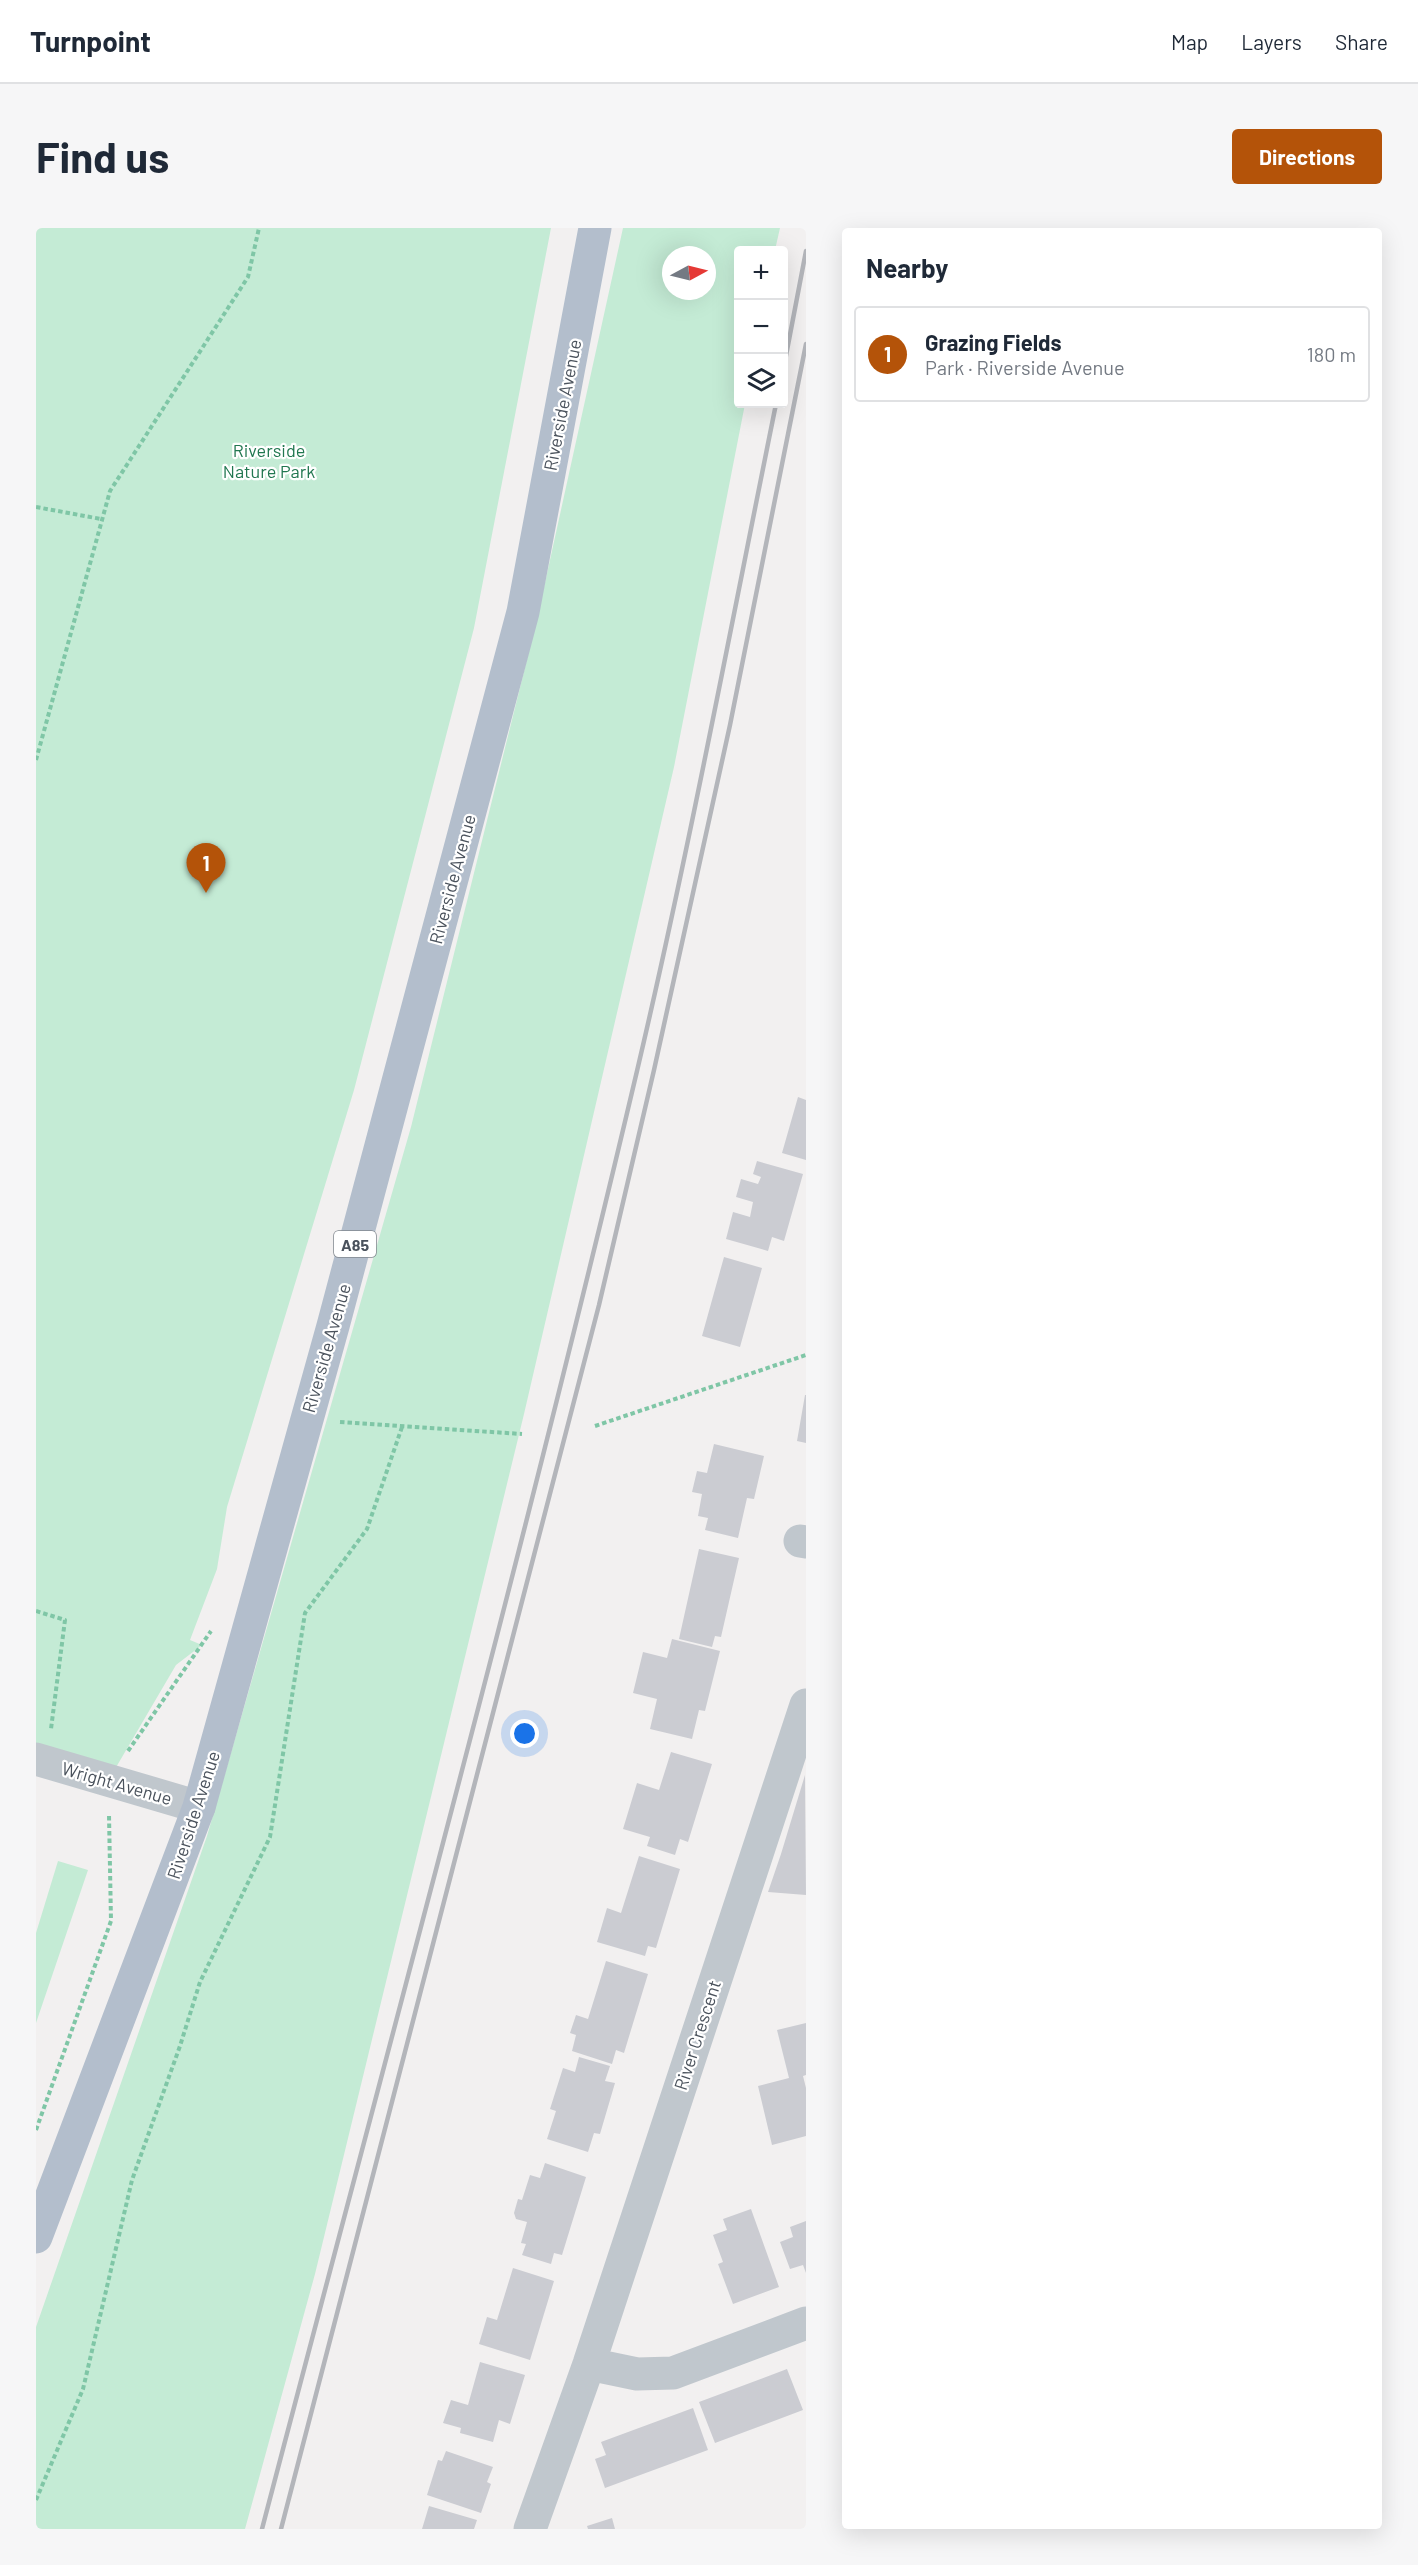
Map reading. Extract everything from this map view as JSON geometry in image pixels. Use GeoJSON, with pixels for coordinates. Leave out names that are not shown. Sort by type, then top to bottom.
{"type":"FeatureCollection","features":[{"type":"Feature","properties":{"kind":"main road","name":"Riverside Avenue"},"geometry":{"type":"LineString","coordinates":[[36,2237],[199,1807],[333,1326],[523,612],[595,228]]}},
{"type":"Feature","properties":{"kind":"street","name":"River Crescent"},"geometry":{"type":"LineString","coordinates":[[530,2529],[589,2364],[806,1705]]}},
{"type":"Feature","properties":{"kind":"street","name":"Wright Avenue"},"geometry":{"type":"LineString","coordinates":[[42,1761],[199,1807]]}},
{"type":"Feature","properties":{"kind":"street"},"geometry":{"type":"LineString","coordinates":[[589,2364],[637,2374],[673,2373],[806,2323]]}},
{"type":"Feature","properties":{"kind":"path"},"geometry":{"type":"LineString","coordinates":[[36,760],[110,491],[248,277],[259,228]]}},
{"type":"Feature","properties":{"kind":"path"},"geometry":{"type":"LineString","coordinates":[[36,507],[101,519]]}},
{"type":"Feature","properties":{"kind":"path"},"geometry":{"type":"LineString","coordinates":[[595,1426],[806,1355]]}},
{"type":"Feature","properties":{"kind":"path"},"geometry":{"type":"LineString","coordinates":[[306,1417],[402,1427],[522,1434]]}},
{"type":"Feature","properties":{"kind":"path"},"geometry":{"type":"LineString","coordinates":[[36,2500],[83,2389],[132,2180],[180,2046],[200,1982],[270,1837],[305,1613],[367,1529],[402,1427]]}},
{"type":"Feature","properties":{"kind":"path"},"geometry":{"type":"LineString","coordinates":[[36,1611],[65,1620],[42,1761]]}},
{"type":"Feature","properties":{"kind":"path"},"geometry":{"type":"LineString","coordinates":[[36,2130],[111,1921],[108,1781],[213,1629],[215,1621]]}},
{"type":"Feature","properties":{"kind":"green space","name":"Riverside Nature Park"},"geometry":{"type":"Polygon","coordinates":[[[36,228],[551,228],[474,628],[354,1090],[227,1507],[217,1569],[190,1640],[202,1645],[176,1665],[108,1781],[36,1759],[36,228]]]}},
{"type":"Feature","properties":{"kind":"green space"},"geometry":{"type":"Polygon","coordinates":[[[623,228],[780,228],[776,246],[734,246],[734,408],[744,408],[674,767],[524,1414],[315,2274],[245,2529],[36,2529],[36,2327],[207,1836],[411,1127],[537,619],[623,228]]]}},
{"type":"Feature","properties":{"kind":"green space"},"geometry":{"type":"Polygon","coordinates":[[[58,1861],[88,1870],[36,2023],[36,1933],[58,1861]]]}},
{"type":"Feature","properties":{"kind":"building"},"geometry":{"type":"Polygon","coordinates":[[[798,1097],[806,1100],[806,1160],[782,1153],[798,1097]]]}},
{"type":"Feature","properties":{"kind":"building"},"geometry":{"type":"Polygon","coordinates":[[[757,1161],[803,1174],[784,1241],[772,1237],[768,1251],[726,1239],[733,1212],[750,1217],[753,1202],[736,1197],[741,1179],[758,1184],[761,1177],[753,1174],[757,1161]]]}},
{"type":"Feature","properties":{"kind":"building"},"geometry":{"type":"Polygon","coordinates":[[[724,1257],[762,1268],[740,1347],[702,1336],[724,1257]]]}},
{"type":"Feature","properties":{"kind":"building"},"geometry":{"type":"Polygon","coordinates":[[[806,1395],[806,1443],[797,1441],[806,1395]]]}},
{"type":"Feature","properties":{"kind":"building"},"geometry":{"type":"Polygon","coordinates":[[[714,1444],[764,1456],[754,1499],[747,1498],[738,1538],[705,1530],[708,1518],[698,1516],[702,1494],[692,1492],[697,1471],[707,1473],[714,1444]]]}},
{"type":"Feature","properties":{"kind":"building"},"geometry":{"type":"Polygon","coordinates":[[[699,1549],[739,1558],[721,1637],[715,1636],[712,1647],[679,1639],[699,1549]]]}},
{"type":"Feature","properties":{"kind":"building"},"geometry":{"type":"Polygon","coordinates":[[[672,1639],[720,1651],[705,1711],[699,1710],[692,1739],[650,1729],[657,1699],[633,1693],[643,1652],[667,1658],[672,1639]]]}},
{"type":"Feature","properties":{"kind":"building"},"geometry":{"type":"Polygon","coordinates":[[[671,1752],[712,1764],[688,1842],[680,1839],[675,1855],[647,1846],[650,1837],[623,1829],[637,1783],[659,1790],[671,1752]]]}},
{"type":"Feature","properties":{"kind":"building"},"geometry":{"type":"Polygon","coordinates":[[[805,1775],[806,1895],[768,1892],[781,1854],[805,1775]]]}},
{"type":"Feature","properties":{"kind":"building"},"geometry":{"type":"Polygon","coordinates":[[[639,1856],[680,1869],[656,1948],[648,1946],[645,1956],[597,1942],[607,1908],[621,1913],[639,1856]]]}},
{"type":"Feature","properties":{"kind":"building"},"geometry":{"type":"Polygon","coordinates":[[[606,1961],[648,1974],[624,2053],[616,2050],[612,2064],[572,2051],[576,2035],[570,2033],[576,2015],[588,2019],[606,1961]]]}},
{"type":"Feature","properties":{"kind":"building"},"geometry":{"type":"Polygon","coordinates":[[[806,2023],[806,2075],[803,2076],[806,2088],[806,2136],[772,2145],[758,2086],[789,2078],[777,2030],[806,2023]]]}},
{"type":"Feature","properties":{"kind":"building"},"geometry":{"type":"Polygon","coordinates":[[[579,2057],[610,2066],[605,2081],[615,2083],[600,2134],[594,2133],[588,2152],[547,2139],[556,2111],[550,2109],[563,2068],[575,2072],[579,2057]]]}},
{"type":"Feature","properties":{"kind":"building"},"geometry":{"type":"Polygon","coordinates":[[[545,2163],[586,2177],[562,2255],[554,2253],[551,2264],[522,2255],[526,2244],[521,2243],[527,2222],[516,2219],[514,2213],[518,2199],[522,2200],[530,2175],[540,2178],[545,2163]]]}},
{"type":"Feature","properties":{"kind":"building"},"geometry":{"type":"Polygon","coordinates":[[[751,2209],[779,2287],[733,2304],[718,2264],[723,2262],[713,2235],[727,2230],[723,2219],[751,2209]]]}},
{"type":"Feature","properties":{"kind":"building"},"geometry":{"type":"Polygon","coordinates":[[[806,2221],[806,2273],[803,2265],[790,2269],[780,2242],[793,2237],[790,2227],[806,2221]]]}},
{"type":"Feature","properties":{"kind":"building"},"geometry":{"type":"Polygon","coordinates":[[[513,2268],[554,2281],[530,2360],[479,2344],[487,2317],[497,2320],[513,2268]]]}},
{"type":"Feature","properties":{"kind":"building"},"geometry":{"type":"Polygon","coordinates":[[[480,2362],[525,2375],[510,2424],[499,2420],[493,2442],[460,2433],[461,2428],[443,2423],[451,2400],[468,2405],[480,2362]]]}},
{"type":"Feature","properties":{"kind":"building"},"geometry":{"type":"Polygon","coordinates":[[[787,2369],[803,2410],[715,2443],[699,2402],[787,2369]]]}},
{"type":"Feature","properties":{"kind":"building"},"geometry":{"type":"Polygon","coordinates":[[[693,2408],[708,2450],[605,2488],[595,2459],[606,2455],[601,2442],[693,2408]]]}},
{"type":"Feature","properties":{"kind":"building"},"geometry":{"type":"Polygon","coordinates":[[[446,2451],[493,2467],[487,2482],[491,2484],[481,2513],[427,2495],[438,2460],[442,2461],[446,2451]]]}},
{"type":"Feature","properties":{"kind":"building"},"geometry":{"type":"Polygon","coordinates":[[[429,2506],[477,2520],[474,2529],[422,2529],[429,2506]]]}},
{"type":"Feature","properties":{"kind":"building"},"geometry":{"type":"Polygon","coordinates":[[[612,2518],[615,2529],[588,2529],[587,2526],[612,2518]]]}},
{"type":"Feature","properties":{"kind":"railway"},"geometry":{"type":"LineString","coordinates":[[786,354],[806,251]]}},
{"type":"Feature","properties":{"kind":"railway"},"geometry":{"type":"LineString","coordinates":[[281,2529],[599,1305],[654,1070],[730,725],[806,344]]}},
{"type":"Feature","properties":{"kind":"railway"},"geometry":{"type":"LineString","coordinates":[[262,2529],[454,1801],[593,1254],[674,905],[775,408]]}},
{"type":"Feature","properties":{"kind":"place","name":"Grazing Fields"},"geometry":{"type":"Point","coordinates":[206,893]}}]}
